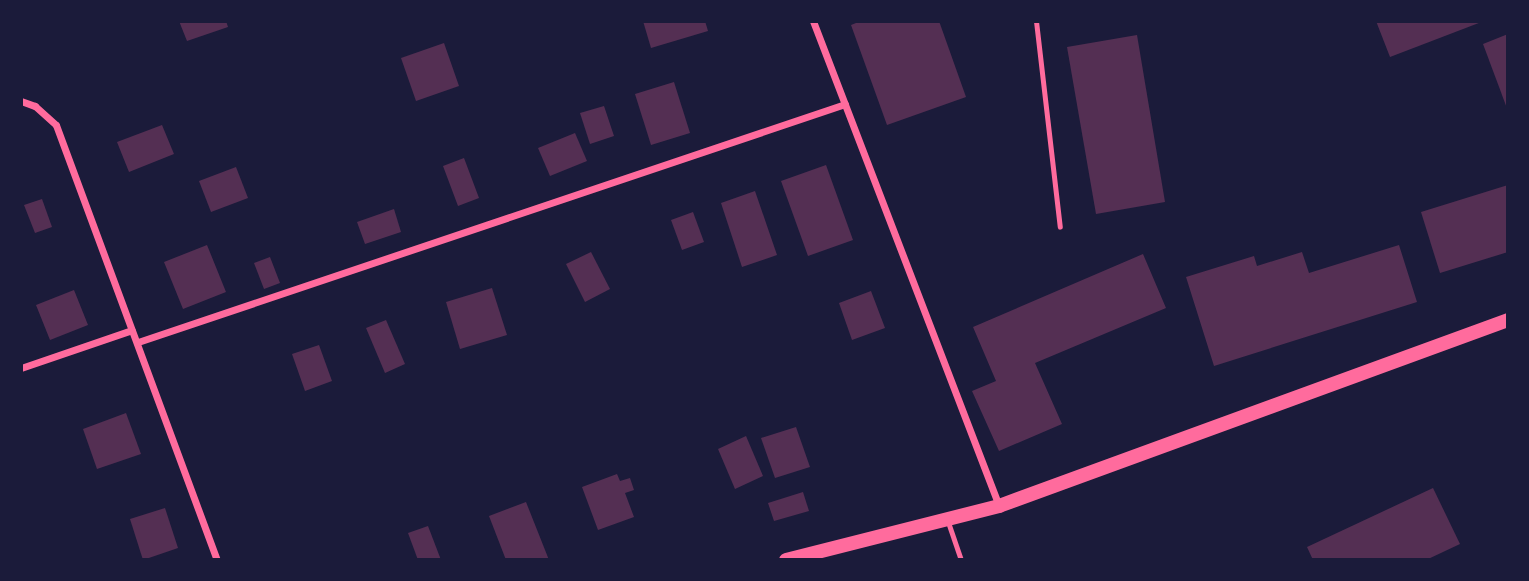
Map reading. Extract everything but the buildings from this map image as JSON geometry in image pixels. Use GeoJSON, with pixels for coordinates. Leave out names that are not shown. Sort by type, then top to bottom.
{"type":"FeatureCollection","features":[{"type":"Feature","properties":{"kind":"main road"},"geometry":{"type":"LineString","coordinates":[[786,560],[999,506],[1508,320]]}},
{"type":"Feature","properties":{"kind":"street"},"geometry":{"type":"LineString","coordinates":[[813,21],[999,506]]}},
{"type":"Feature","properties":{"kind":"street"},"geometry":{"type":"LineString","coordinates":[[21,101],[35,106],[56,125],[217,560]]}},
{"type":"Feature","properties":{"kind":"street"},"geometry":{"type":"LineString","coordinates":[[138,342],[845,104]]}},
{"type":"Feature","properties":{"kind":"street"},"geometry":{"type":"LineString","coordinates":[[21,368],[132,330]]}},
{"type":"Feature","properties":{"kind":"lane"},"geometry":{"type":"LineString","coordinates":[[1036,21],[1060,227]]}},
{"type":"Feature","properties":{"kind":"lane"},"geometry":{"type":"LineString","coordinates":[[947,519],[961,560]]}}]}
